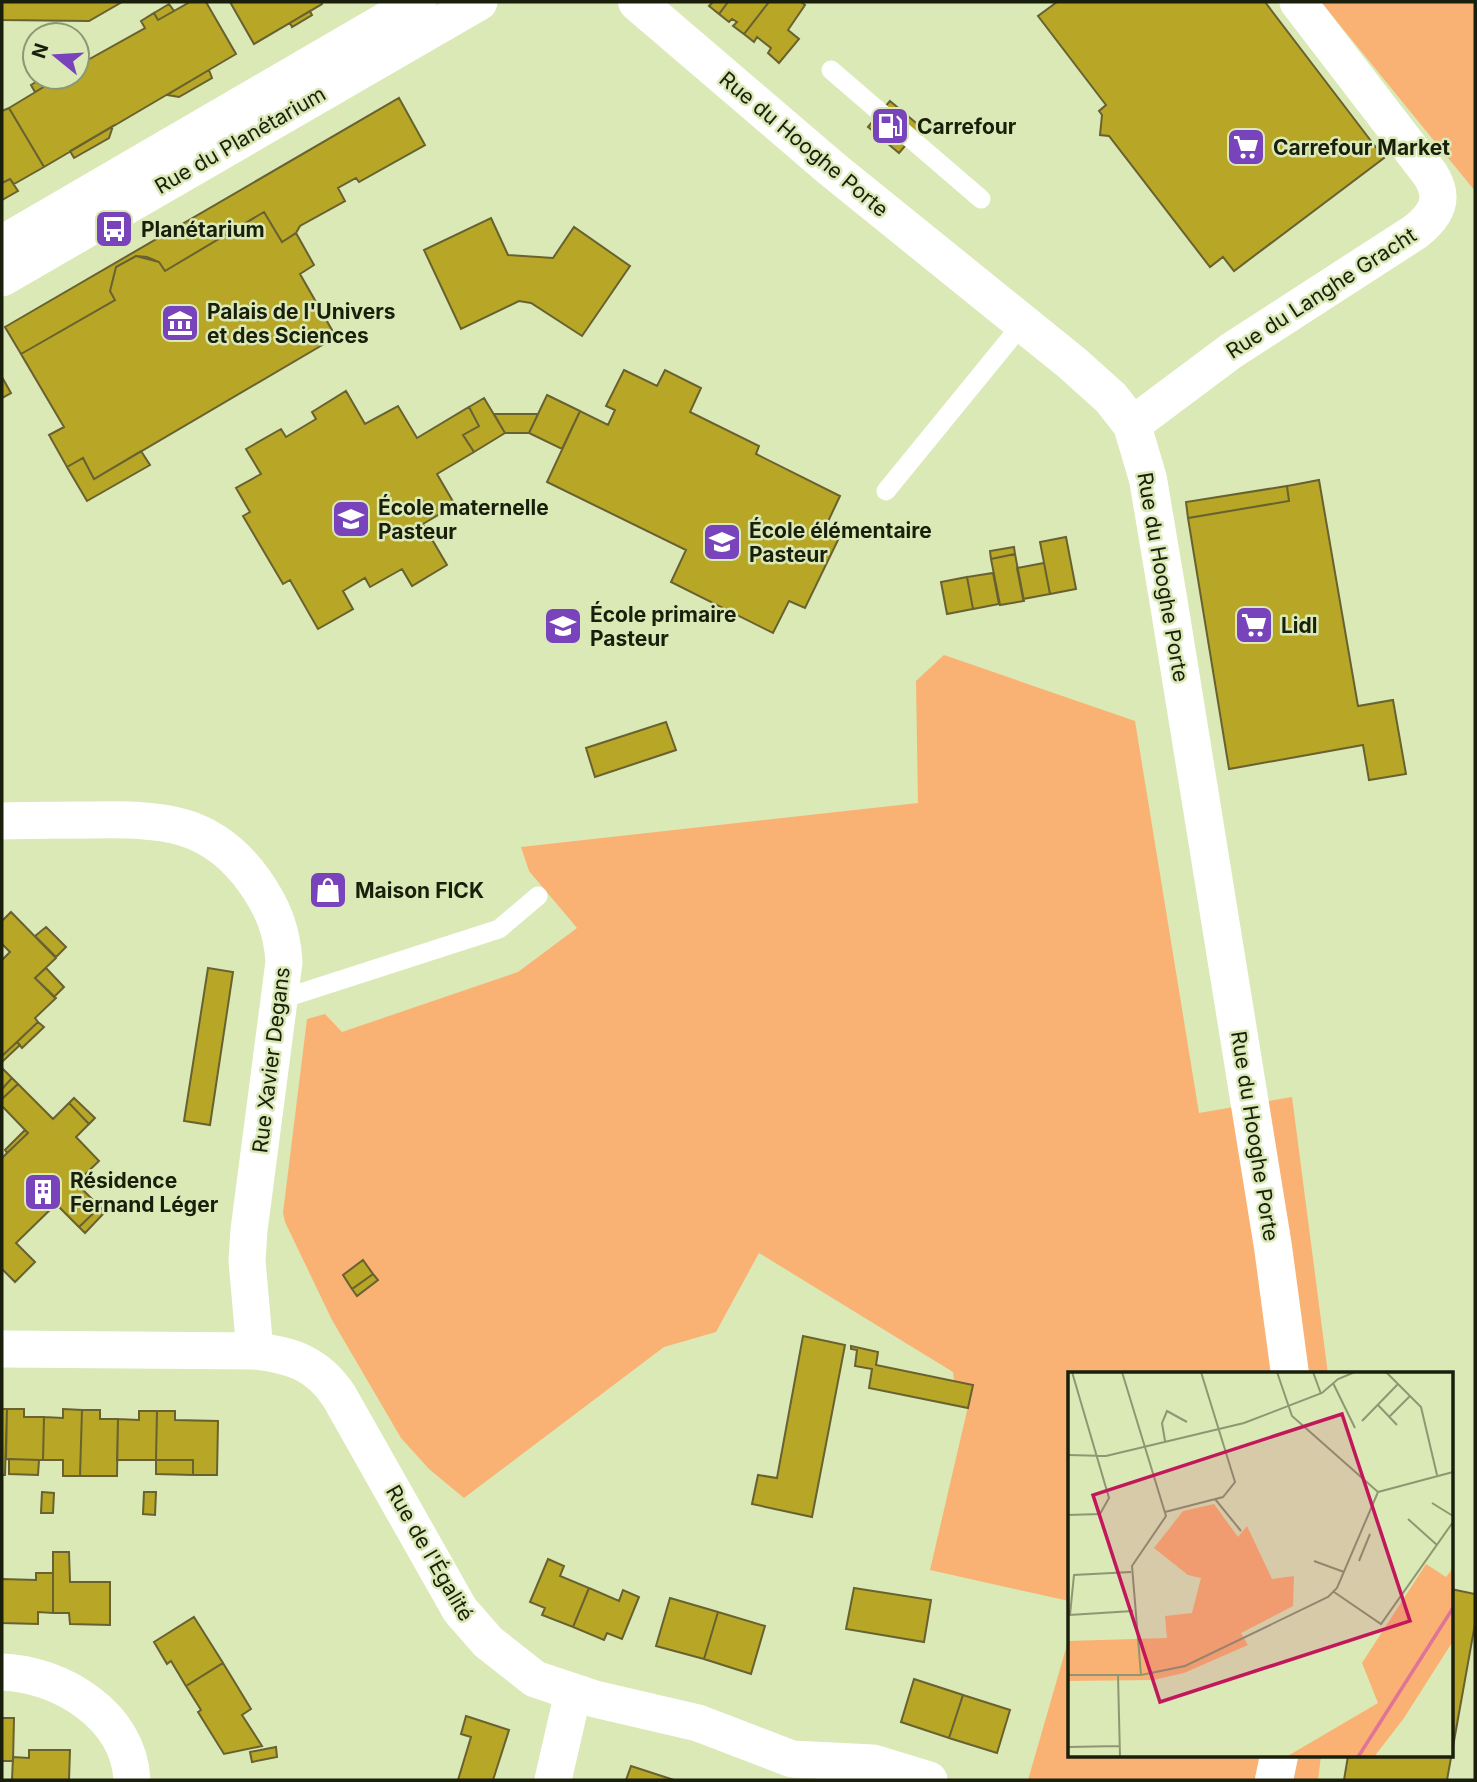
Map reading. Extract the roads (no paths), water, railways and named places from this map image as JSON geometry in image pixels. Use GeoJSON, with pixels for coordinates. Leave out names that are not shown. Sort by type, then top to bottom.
{"type":"FeatureCollection","features":[{"type":"Feature","properties":{"kind":"street","name":"Rue du Planétarium"},"geometry":{"type":"LineString","coordinates":[[2,244],[418,2]]}},
{"type":"Feature","properties":{"kind":"street","name":"Rue du Planétarium"},"geometry":{"type":"LineString","coordinates":[[2,278],[479,2]]}},
{"type":"Feature","properties":{"kind":"street","name":"Rue du Hooghe Porte"},"geometry":{"type":"LineString","coordinates":[[637,2],[832,169],[1095,383],[1132,425],[1143,456],[1159,545],[1273,1247],[1290,1372]]}},
{"type":"Feature","properties":{"kind":"street","name":"Rue du Langhe Gracht"},"geometry":{"type":"LineString","coordinates":[[1132,425],[1223,357],[1423,226],[1439,203],[1438,188],[1430,174],[1298,2]]}},
{"type":"Feature","properties":{"kind":"street","name":"Rue Xavier Degans"},"geometry":{"type":"LineString","coordinates":[[2,821],[145,819],[177,824],[208,836],[236,859],[272,909],[283,942],[282,999],[249,1230],[247,1261],[255,1352]]}},
{"type":"Feature","properties":{"kind":"street","name":"Rue de l'Égalité"},"geometry":{"type":"LineString","coordinates":[[2,1349],[255,1352],[289,1356],[304,1362],[329,1381],[450,1594],[473,1627],[502,1656],[535,1679],[573,1693],[679,1717],[827,1771],[873,1763],[929,1780]]}},
{"type":"Feature","properties":{"kind":"street"},"geometry":{"type":"LineString","coordinates":[[2,1672],[32,1675],[51,1681],[83,1699],[97,1711],[122,1742],[129,1758],[132,1780]]}},
{"type":"Feature","properties":{"kind":"street"},"geometry":{"type":"LineString","coordinates":[[554,1780],[573,1693]]}},
{"type":"Feature","properties":{"kind":"street"},"geometry":{"type":"LineString","coordinates":[[1274,1780],[1279,1758]]}},
{"type":"Feature","properties":{"kind":"lane"},"geometry":{"type":"LineString","coordinates":[[831,70],[981,199]]}},
{"type":"Feature","properties":{"kind":"lane"},"geometry":{"type":"LineString","coordinates":[[886,491],[1023,323]]}},
{"type":"Feature","properties":{"kind":"lane"},"geometry":{"type":"LineString","coordinates":[[282,999],[499,929],[538,896]]}},
{"type":"Feature","properties":{"kind":"place","name":"Carrefour"},"geometry":{"type":"Point","coordinates":[890,126]}},
{"type":"Feature","properties":{"kind":"place","name":"Carrefour Market"},"geometry":{"type":"Point","coordinates":[1246,147]}},
{"type":"Feature","properties":{"kind":"place","name":"Planétarium"},"geometry":{"type":"Point","coordinates":[114,229]}},
{"type":"Feature","properties":{"kind":"place","name":"Palais de l'Univers et des Sciences"},"geometry":{"type":"Point","coordinates":[180,323]}},
{"type":"Feature","properties":{"kind":"place","name":"École maternelle Pasteur"},"geometry":{"type":"Point","coordinates":[351,519]}},
{"type":"Feature","properties":{"kind":"place","name":"École élémentaire Pasteur"},"geometry":{"type":"Point","coordinates":[722,542]}},
{"type":"Feature","properties":{"kind":"place","name":"Lidl"},"geometry":{"type":"Point","coordinates":[1254,625]}},
{"type":"Feature","properties":{"kind":"place","name":"École primaire Pasteur"},"geometry":{"type":"Point","coordinates":[563,626]}},
{"type":"Feature","properties":{"kind":"place","name":"Maison FICK"},"geometry":{"type":"Point","coordinates":[328,890]}},
{"type":"Feature","properties":{"kind":"place","name":"Résidence Fernand Léger"},"geometry":{"type":"Point","coordinates":[43,1192]}}]}
